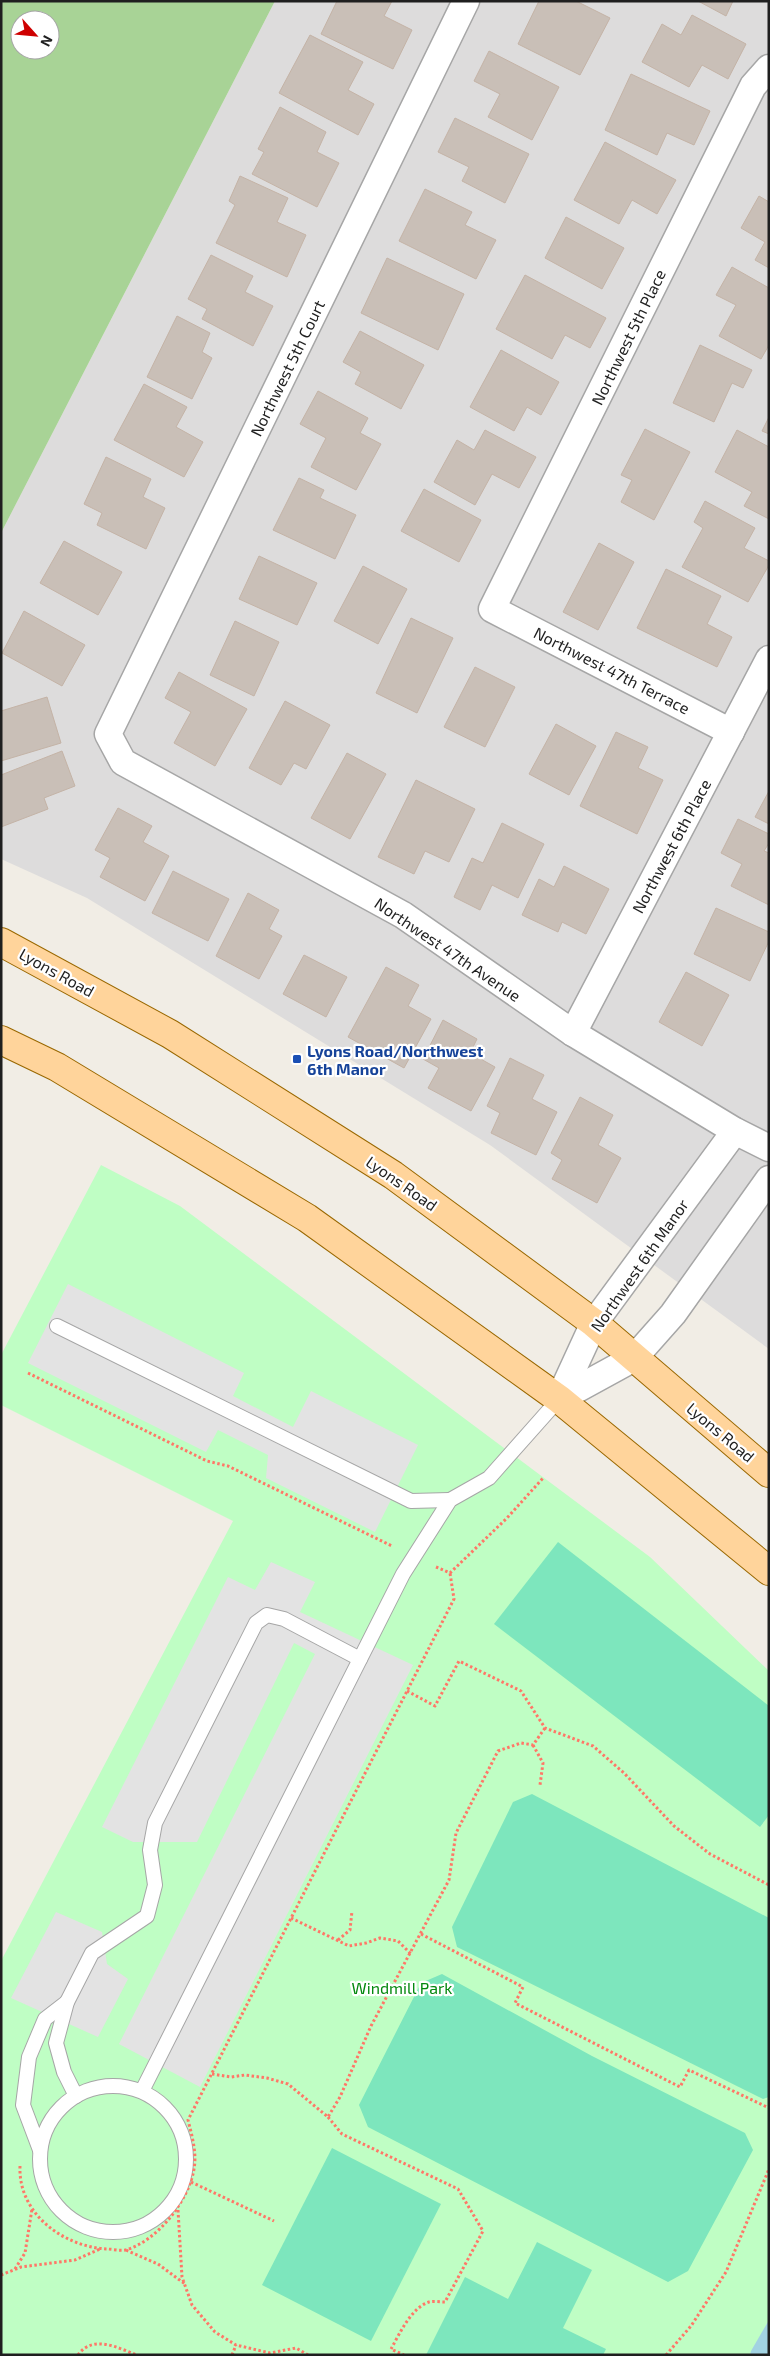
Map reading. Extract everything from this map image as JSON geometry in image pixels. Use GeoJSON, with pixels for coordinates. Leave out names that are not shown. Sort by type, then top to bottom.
{"type":"FeatureCollection","features":[{"type":"Feature","properties":{"kind":"main road","name":"Lyons Road"},"geometry":{"type":"LineString","coordinates":[[1,942],[170,1034],[385,1170],[594,1323],[769,1473]]}},
{"type":"Feature","properties":{"kind":"main road"},"geometry":{"type":"LineString","coordinates":[[1,1040],[57,1067],[307,1218],[559,1399],[769,1571]]}},
{"type":"Feature","properties":{"kind":"street","name":"Northwest 5th Court"},"geometry":{"type":"LineString","coordinates":[[108,734],[466,1]]}},
{"type":"Feature","properties":{"kind":"street","name":"Northwest 5th Place"},"geometry":{"type":"LineString","coordinates":[[492,609],[752,86],[769,68]]}},
{"type":"Feature","properties":{"kind":"street","name":"Northwest 47th Terrace"},"geometry":{"type":"LineString","coordinates":[[492,609],[731,732]]}},
{"type":"Feature","properties":{"kind":"street","name":"Northwest 6th Place"},"geometry":{"type":"LineString","coordinates":[[573,1033],[769,659]]}},
{"type":"Feature","properties":{"kind":"street","name":"Northwest 47th Avenue"},"geometry":{"type":"LineString","coordinates":[[108,734],[123,762],[403,915],[573,1033],[735,1131],[769,1148]]}},
{"type":"Feature","properties":{"kind":"street","name":"Northwest 6th Manor"},"geometry":{"type":"LineString","coordinates":[[559,1399],[594,1323],[735,1131]]}},
{"type":"Feature","properties":{"kind":"street"},"geometry":{"type":"LineString","coordinates":[[559,1399],[634,1358],[673,1314],[769,1179]]}},
{"type":"Feature","properties":{"kind":"lane"},"geometry":{"type":"LineString","coordinates":[[57,1326],[411,1501],[450,1500]]}},
{"type":"Feature","properties":{"kind":"lane"},"geometry":{"type":"LineString","coordinates":[[142,2091],[414,1556],[450,1500],[489,1478],[559,1399]]}},
{"type":"Feature","properties":{"kind":"lane"},"geometry":{"type":"LineString","coordinates":[[76,2096],[64,2072],[56,2043],[67,2002],[92,1953],[147,1916],[155,1885],[150,1850],[155,1823],[256,1622],[267,1615],[284,1619],[360,1659]]}},
{"type":"Feature","properties":{"kind":"lane"},"geometry":{"type":"LineString","coordinates":[[40,2150],[23,2105],[29,2057],[45,2019],[67,2002]]}},
{"type":"Feature","properties":{"kind":"lane"},"geometry":{"type":"LineString","coordinates":[[103,2086],[123,2086],[142,2091],[158,2100],[171,2114],[181,2130],[186,2149],[186,2169],[181,2187],[171,2204],[158,2218],[141,2227],[122,2232],[103,2232],[84,2227],[68,2218],[54,2204],[45,2187],[40,2169],[40,2150],[45,2131],[54,2114],[76,2096],[103,2086]]}},
{"type":"Feature","properties":{"kind":"path"},"geometry":{"type":"LineString","coordinates":[[28,1373],[207,1461],[228,1466],[450,1574]]}},
{"type":"Feature","properties":{"kind":"path"},"geometry":{"type":"LineString","coordinates":[[450,1574],[507,1518],[544,1477]]}},
{"type":"Feature","properties":{"kind":"path"},"geometry":{"type":"LineString","coordinates":[[125,2250],[148,2238],[178,2210],[191,2182],[195,2167],[194,2144],[188,2120],[454,1599],[450,1574]]}},
{"type":"Feature","properties":{"kind":"path"},"geometry":{"type":"LineString","coordinates":[[407,1691],[435,1706],[458,1661],[521,1691],[545,1728],[593,1746],[624,1773],[674,1826],[710,1854],[769,1885]]}},
{"type":"Feature","properties":{"kind":"path"},"geometry":{"type":"LineString","coordinates":[[533,1745],[545,1728]]}},
{"type":"Feature","properties":{"kind":"path"},"geometry":{"type":"LineString","coordinates":[[328,2117],[340,2097],[372,2026],[449,1880],[456,1833],[498,1751],[521,1743],[533,1745]]}},
{"type":"Feature","properties":{"kind":"path"},"geometry":{"type":"LineString","coordinates":[[533,1745],[543,1763],[540,1785]]}},
{"type":"Feature","properties":{"kind":"path"},"geometry":{"type":"LineString","coordinates":[[338,1940],[350,1930],[352,1911]]}},
{"type":"Feature","properties":{"kind":"path"},"geometry":{"type":"LineString","coordinates":[[291,1918],[349,1946],[380,1938],[398,1941],[411,1954]]}},
{"type":"Feature","properties":{"kind":"path"},"geometry":{"type":"LineString","coordinates":[[422,1934],[523,1987],[515,2003],[680,2087],[689,2070],[769,2108]]}},
{"type":"Feature","properties":{"kind":"path"},"geometry":{"type":"LineString","coordinates":[[212,2074],[231,2077],[245,2075],[267,2078],[288,2084],[328,2117],[342,2134],[458,2189],[483,2231],[445,2302],[430,2302],[417,2310],[401,2331],[391,2349],[404,2355]]}},
{"type":"Feature","properties":{"kind":"path"},"geometry":{"type":"LineString","coordinates":[[20,2164],[23,2193],[37,2217],[50,2229],[78,2244],[125,2250],[158,2264],[185,2284]]}},
{"type":"Feature","properties":{"kind":"path"},"geometry":{"type":"LineString","coordinates":[[666,2355],[691,2326],[726,2272],[769,2168]]}},
{"type":"Feature","properties":{"kind":"path"},"geometry":{"type":"LineString","coordinates":[[191,2182],[274,2220]]}},
{"type":"Feature","properties":{"kind":"path"},"geometry":{"type":"LineString","coordinates":[[14,2270],[25,2253],[32,2208]]}},
{"type":"Feature","properties":{"kind":"path"},"geometry":{"type":"LineString","coordinates":[[178,2210],[182,2277],[192,2304],[215,2332],[236,2345],[270,2353],[296,2348],[308,2355]]}},
{"type":"Feature","properties":{"kind":"path"},"geometry":{"type":"LineString","coordinates":[[1,2275],[14,2270],[75,2260],[100,2248]]}},
{"type":"Feature","properties":{"kind":"path"},"geometry":{"type":"LineString","coordinates":[[78,2355],[82,2349],[101,2342],[137,2355]]}},
{"type":"Feature","properties":{"kind":"path"},"geometry":{"type":"LineString","coordinates":[[232,2355],[236,2345]]}},
{"type":"Feature","properties":{"kind":"shaded area"},"geometry":{"type":"Polygon","coordinates":[[[275,1],[769,1],[769,1349],[490,1145],[87,898],[1,859],[1,533],[275,1]]]}},
{"type":"Feature","properties":{"kind":"shaded area"},"geometry":{"type":"Polygon","coordinates":[[[68,1284],[244,1373],[233,1396],[293,1427],[311,1391],[418,1445],[375,1532],[266,1478],[268,1455],[218,1430],[206,1452],[28,1363],[68,1284]]]}},
{"type":"Feature","properties":{"kind":"shaded area"},"geometry":{"type":"Polygon","coordinates":[[[271,1562],[315,1582],[300,1612],[413,1665],[200,2087],[119,2044],[315,1654],[294,1643],[197,1842],[133,1842],[102,1827],[228,1577],[255,1590],[271,1562]]]}},
{"type":"Feature","properties":{"kind":"shaded area"},"geometry":{"type":"Polygon","coordinates":[[[56,1912],[102,1932],[107,1964],[128,1979],[98,2037],[11,1998],[56,1912]]]}},
{"type":"Feature","properties":{"kind":"green space"},"geometry":{"type":"Polygon","coordinates":[[[1,1],[275,1],[1,533],[1,1]]]}},
{"type":"Feature","properties":{"kind":"green space","name":"Windmill Park"},"geometry":{"type":"Polygon","coordinates":[[[101,1165],[180,1206],[650,1557],[769,1671],[769,2320],[750,2355],[1,2355],[1,1961],[233,1521],[1,1405],[1,1355],[101,1165]]]}},
{"type":"Feature","properties":{"kind":"green space"},"geometry":{"type":"Polygon","coordinates":[[[558,1542],[769,1706],[769,1815],[760,1827],[494,1624],[558,1542]]]}},
{"type":"Feature","properties":{"kind":"green space"},"geometry":{"type":"Polygon","coordinates":[[[532,1794],[769,1918],[769,2097],[763,2099],[457,1947],[452,1927],[513,1802],[532,1794]]]}},
{"type":"Feature","properties":{"kind":"green space"},"geometry":{"type":"Polygon","coordinates":[[[442,1974],[592,2056],[745,2133],[753,2150],[688,2271],[668,2282],[368,2127],[359,2105],[421,1983],[442,1974]]]}},
{"type":"Feature","properties":{"kind":"green space"},"geometry":{"type":"Polygon","coordinates":[[[332,2148],[441,2204],[371,2341],[262,2285],[332,2148]]]}},
{"type":"Feature","properties":{"kind":"green space"},"geometry":{"type":"Polygon","coordinates":[[[537,2242],[592,2270],[563,2328],[606,2349],[603,2355],[426,2355],[465,2277],[508,2299],[537,2242]]]}},
{"type":"Feature","properties":{"kind":"water"},"geometry":{"type":"Polygon","coordinates":[[[769,2320],[769,2355],[750,2355],[751,2351],[769,2320]]]}},
{"type":"Feature","properties":{"kind":"building"},"geometry":{"type":"Polygon","coordinates":[[[337,1],[392,1],[384,16],[412,30],[393,69],[321,34],[337,1]]]}},
{"type":"Feature","properties":{"kind":"building"},"geometry":{"type":"Polygon","coordinates":[[[539,1],[576,1],[610,18],[580,75],[518,44],[539,1]]]}},
{"type":"Feature","properties":{"kind":"building"},"geometry":{"type":"Polygon","coordinates":[[[698,1],[733,1],[726,16],[698,1]]]}},
{"type":"Feature","properties":{"kind":"building"},"geometry":{"type":"Polygon","coordinates":[[[692,15],[746,44],[728,79],[702,65],[689,87],[642,62],[662,24],[681,35],[692,15]]]}},
{"type":"Feature","properties":{"kind":"building"},"geometry":{"type":"Polygon","coordinates":[[[310,35],[363,62],[348,90],[374,104],[358,135],[279,93],[310,35]]]}},
{"type":"Feature","properties":{"kind":"building"},"geometry":{"type":"Polygon","coordinates":[[[489,51],[559,87],[532,140],[488,117],[500,94],[474,81],[489,51]]]}},
{"type":"Feature","properties":{"kind":"building"},"geometry":{"type":"Polygon","coordinates":[[[631,74],[710,111],[694,145],[667,133],[657,155],[605,130],[631,74]]]}},
{"type":"Feature","properties":{"kind":"building"},"geometry":{"type":"Polygon","coordinates":[[[280,107],[326,132],[317,152],[339,163],[317,207],[252,174],[264,152],[258,149],[280,107]]]}},
{"type":"Feature","properties":{"kind":"building"},"geometry":{"type":"Polygon","coordinates":[[[455,118],[529,154],[505,203],[462,181],[469,167],[438,152],[455,118]]]}},
{"type":"Feature","properties":{"kind":"building"},"geometry":{"type":"Polygon","coordinates":[[[605,142],[676,180],[657,214],[632,200],[619,224],[574,200],[605,142]]]}},
{"type":"Feature","properties":{"kind":"building"},"geometry":{"type":"Polygon","coordinates":[[[240,176],[288,198],[277,222],[306,235],[287,277],[216,243],[235,205],[229,201],[240,176]]]}},
{"type":"Feature","properties":{"kind":"building"},"geometry":{"type":"Polygon","coordinates":[[[425,189],[472,212],[465,225],[496,240],[476,279],[399,241],[425,189]]]}},
{"type":"Feature","properties":{"kind":"building"},"geometry":{"type":"Polygon","coordinates":[[[759,196],[769,202],[769,268],[755,260],[765,242],[741,228],[759,196]]]}},
{"type":"Feature","properties":{"kind":"building"},"geometry":{"type":"Polygon","coordinates":[[[566,217],[624,248],[602,289],[545,258],[566,217]]]}},
{"type":"Feature","properties":{"kind":"building"},"geometry":{"type":"Polygon","coordinates":[[[211,255],[253,276],[245,292],[273,306],[253,346],[202,319],[207,309],[188,299],[211,255]]]}},
{"type":"Feature","properties":{"kind":"building"},"geometry":{"type":"Polygon","coordinates":[[[387,258],[464,294],[438,350],[361,313],[387,258]]]}},
{"type":"Feature","properties":{"kind":"building"},"geometry":{"type":"Polygon","coordinates":[[[732,267],[769,288],[769,345],[761,359],[719,336],[736,305],[716,295],[732,267]]]}},
{"type":"Feature","properties":{"kind":"building"},"geometry":{"type":"Polygon","coordinates":[[[525,275],[606,318],[590,348],[565,335],[552,359],[496,329],[525,275]]]}},
{"type":"Feature","properties":{"kind":"building"},"geometry":{"type":"Polygon","coordinates":[[[177,316],[210,333],[202,352],[212,358],[192,399],[147,377],[177,316]]]}},
{"type":"Feature","properties":{"kind":"building"},"geometry":{"type":"Polygon","coordinates":[[[360,331],[424,365],[401,409],[355,384],[361,372],[343,362],[360,331]]]}},
{"type":"Feature","properties":{"kind":"building"},"geometry":{"type":"Polygon","coordinates":[[[700,345],[752,370],[743,388],[732,383],[714,422],[673,403],[700,345]]]}},
{"type":"Feature","properties":{"kind":"building"},"geometry":{"type":"Polygon","coordinates":[[[501,350],[559,382],[541,415],[527,407],[514,431],[470,407],[501,350]]]}},
{"type":"Feature","properties":{"kind":"building"},"geometry":{"type":"Polygon","coordinates":[[[144,384],[187,407],[176,427],[203,442],[184,477],[114,440],[144,384]]]}},
{"type":"Feature","properties":{"kind":"building"},"geometry":{"type":"Polygon","coordinates":[[[318,391],[368,418],[360,433],[381,444],[356,490],[311,467],[326,438],[300,424],[318,391]]]}},
{"type":"Feature","properties":{"kind":"building"},"geometry":{"type":"Polygon","coordinates":[[[769,417],[769,434],[762,431],[769,417]]]}},
{"type":"Feature","properties":{"kind":"building"},"geometry":{"type":"Polygon","coordinates":[[[645,429],[690,452],[654,520],[621,502],[632,480],[621,475],[645,429]]]}},
{"type":"Feature","properties":{"kind":"building"},"geometry":{"type":"Polygon","coordinates":[[[485,430],[536,457],[519,488],[492,474],[475,505],[434,482],[457,440],[474,450],[485,430]]]}},
{"type":"Feature","properties":{"kind":"building"},"geometry":{"type":"Polygon","coordinates":[[[737,430],[769,447],[769,519],[744,506],[752,492],[715,472],[737,430]]]}},
{"type":"Feature","properties":{"kind":"building"},"geometry":{"type":"Polygon","coordinates":[[[106,457],[151,479],[143,497],[165,508],[146,549],[97,525],[102,513],[84,504],[106,457]]]}},
{"type":"Feature","properties":{"kind":"building"},"geometry":{"type":"Polygon","coordinates":[[[299,478],[324,490],[320,498],[356,515],[335,559],[273,530],[299,478]]]}},
{"type":"Feature","properties":{"kind":"building"},"geometry":{"type":"Polygon","coordinates":[[[424,489],[481,520],[459,562],[401,531],[424,489]]]}},
{"type":"Feature","properties":{"kind":"building"},"geometry":{"type":"Polygon","coordinates":[[[705,501],[755,528],[744,548],[769,561],[769,565],[748,602],[682,567],[703,528],[694,522],[705,501]]]}},
{"type":"Feature","properties":{"kind":"building"},"geometry":{"type":"Polygon","coordinates":[[[64,541],[122,572],[98,615],[40,583],[64,541]]]}},
{"type":"Feature","properties":{"kind":"building"},"geometry":{"type":"Polygon","coordinates":[[[599,543],[634,562],[598,630],[563,612],[599,543]]]}},
{"type":"Feature","properties":{"kind":"building"},"geometry":{"type":"Polygon","coordinates":[[[259,556],[317,583],[297,625],[239,599],[259,556]]]}},
{"type":"Feature","properties":{"kind":"building"},"geometry":{"type":"Polygon","coordinates":[[[363,566],[407,589],[378,644],[334,621],[363,566]]]}},
{"type":"Feature","properties":{"kind":"building"},"geometry":{"type":"Polygon","coordinates":[[[666,569],[721,596],[707,624],[732,637],[717,667],[637,628],[666,569]]]}},
{"type":"Feature","properties":{"kind":"building"},"geometry":{"type":"Polygon","coordinates":[[[24,611],[85,645],[62,686],[2,653],[24,611]]]}},
{"type":"Feature","properties":{"kind":"building"},"geometry":{"type":"Polygon","coordinates":[[[411,618],[453,638],[417,713],[376,693],[411,618]]]}},
{"type":"Feature","properties":{"kind":"building"},"geometry":{"type":"Polygon","coordinates":[[[235,621],[279,642],[254,696],[210,675],[235,621]]]}},
{"type":"Feature","properties":{"kind":"building"},"geometry":{"type":"Polygon","coordinates":[[[475,667],[515,687],[485,747],[444,727],[475,667]]]}},
{"type":"Feature","properties":{"kind":"building"},"geometry":{"type":"Polygon","coordinates":[[[179,672],[247,709],[215,766],[174,743],[191,712],[165,698],[179,672]]]}},
{"type":"Feature","properties":{"kind":"building"},"geometry":{"type":"Polygon","coordinates":[[[47,697],[61,743],[1,761],[1,711],[47,697]]]}},
{"type":"Feature","properties":{"kind":"building"},"geometry":{"type":"Polygon","coordinates":[[[285,701],[330,725],[306,769],[294,763],[281,785],[249,768],[285,701]]]}},
{"type":"Feature","properties":{"kind":"building"},"geometry":{"type":"Polygon","coordinates":[[[556,724],[596,746],[569,795],[529,774],[556,724]]]}},
{"type":"Feature","properties":{"kind":"building"},"geometry":{"type":"Polygon","coordinates":[[[616,732],[648,747],[638,768],[663,780],[637,834],[580,806],[616,732]]]}},
{"type":"Feature","properties":{"kind":"building"},"geometry":{"type":"Polygon","coordinates":[[[62,751],[75,786],[44,798],[48,809],[1,827],[1,775],[62,751]]]}},
{"type":"Feature","properties":{"kind":"building"},"geometry":{"type":"Polygon","coordinates":[[[347,753],[386,774],[350,839],[311,818],[347,753]]]}},
{"type":"Feature","properties":{"kind":"building"},"geometry":{"type":"Polygon","coordinates":[[[416,780],[475,809],[449,862],[425,851],[414,874],[378,857],[416,780]]]}},
{"type":"Feature","properties":{"kind":"building"},"geometry":{"type":"Polygon","coordinates":[[[769,791],[769,824],[755,817],[769,791]]]}},
{"type":"Feature","properties":{"kind":"building"},"geometry":{"type":"Polygon","coordinates":[[[118,808],[152,826],[143,842],[169,856],[145,901],[100,877],[110,858],[95,850],[118,808]]]}},
{"type":"Feature","properties":{"kind":"building"},"geometry":{"type":"Polygon","coordinates":[[[738,819],[769,834],[769,843],[764,851],[769,853],[769,905],[731,886],[742,864],[721,853],[738,819]]]}},
{"type":"Feature","properties":{"kind":"building"},"geometry":{"type":"Polygon","coordinates":[[[502,823],[544,844],[518,898],[492,885],[480,910],[454,897],[472,858],[483,863],[502,823]]]}},
{"type":"Feature","properties":{"kind":"building"},"geometry":{"type":"Polygon","coordinates":[[[564,866],[609,889],[586,934],[562,922],[558,932],[522,915],[539,879],[554,887],[564,866]]]}},
{"type":"Feature","properties":{"kind":"building"},"geometry":{"type":"Polygon","coordinates":[[[173,871],[229,899],[208,941],[152,913],[173,871]]]}},
{"type":"Feature","properties":{"kind":"building"},"geometry":{"type":"Polygon","coordinates":[[[248,893],[279,910],[269,929],[282,936],[259,979],[216,956],[248,893]]]}},
{"type":"Feature","properties":{"kind":"building"},"geometry":{"type":"Polygon","coordinates":[[[716,908],[769,932],[769,941],[750,981],[694,954],[716,908]]]}},
{"type":"Feature","properties":{"kind":"building"},"geometry":{"type":"Polygon","coordinates":[[[304,955],[347,977],[326,1017],[283,994],[304,955]]]}},
{"type":"Feature","properties":{"kind":"building"},"geometry":{"type":"Polygon","coordinates":[[[386,967],[419,985],[408,1006],[431,1019],[404,1068],[348,1037],[386,967]]]}},
{"type":"Feature","properties":{"kind":"building"},"geometry":{"type":"Polygon","coordinates":[[[686,972],[729,995],[702,1046],[659,1022],[686,972]]]}},
{"type":"Feature","properties":{"kind":"building"},"geometry":{"type":"Polygon","coordinates":[[[443,1020],[477,1039],[470,1053],[495,1067],[471,1111],[428,1088],[439,1068],[423,1059],[443,1020]]]}},
{"type":"Feature","properties":{"kind":"building"},"geometry":{"type":"Polygon","coordinates":[[[510,1058],[544,1075],[532,1099],[557,1112],[536,1155],[491,1133],[500,1113],[487,1106],[510,1058]]]}},
{"type":"Feature","properties":{"kind":"building"},"geometry":{"type":"Polygon","coordinates":[[[580,1097],[613,1115],[598,1145],[621,1158],[597,1203],[552,1179],[562,1160],[551,1153],[580,1097]]]}},
{"type":"Feature","properties":{"kind":"place","name":"Lyons Road/Northwest 6th Manor"},"geometry":{"type":"Point","coordinates":[297,1059]}}]}
